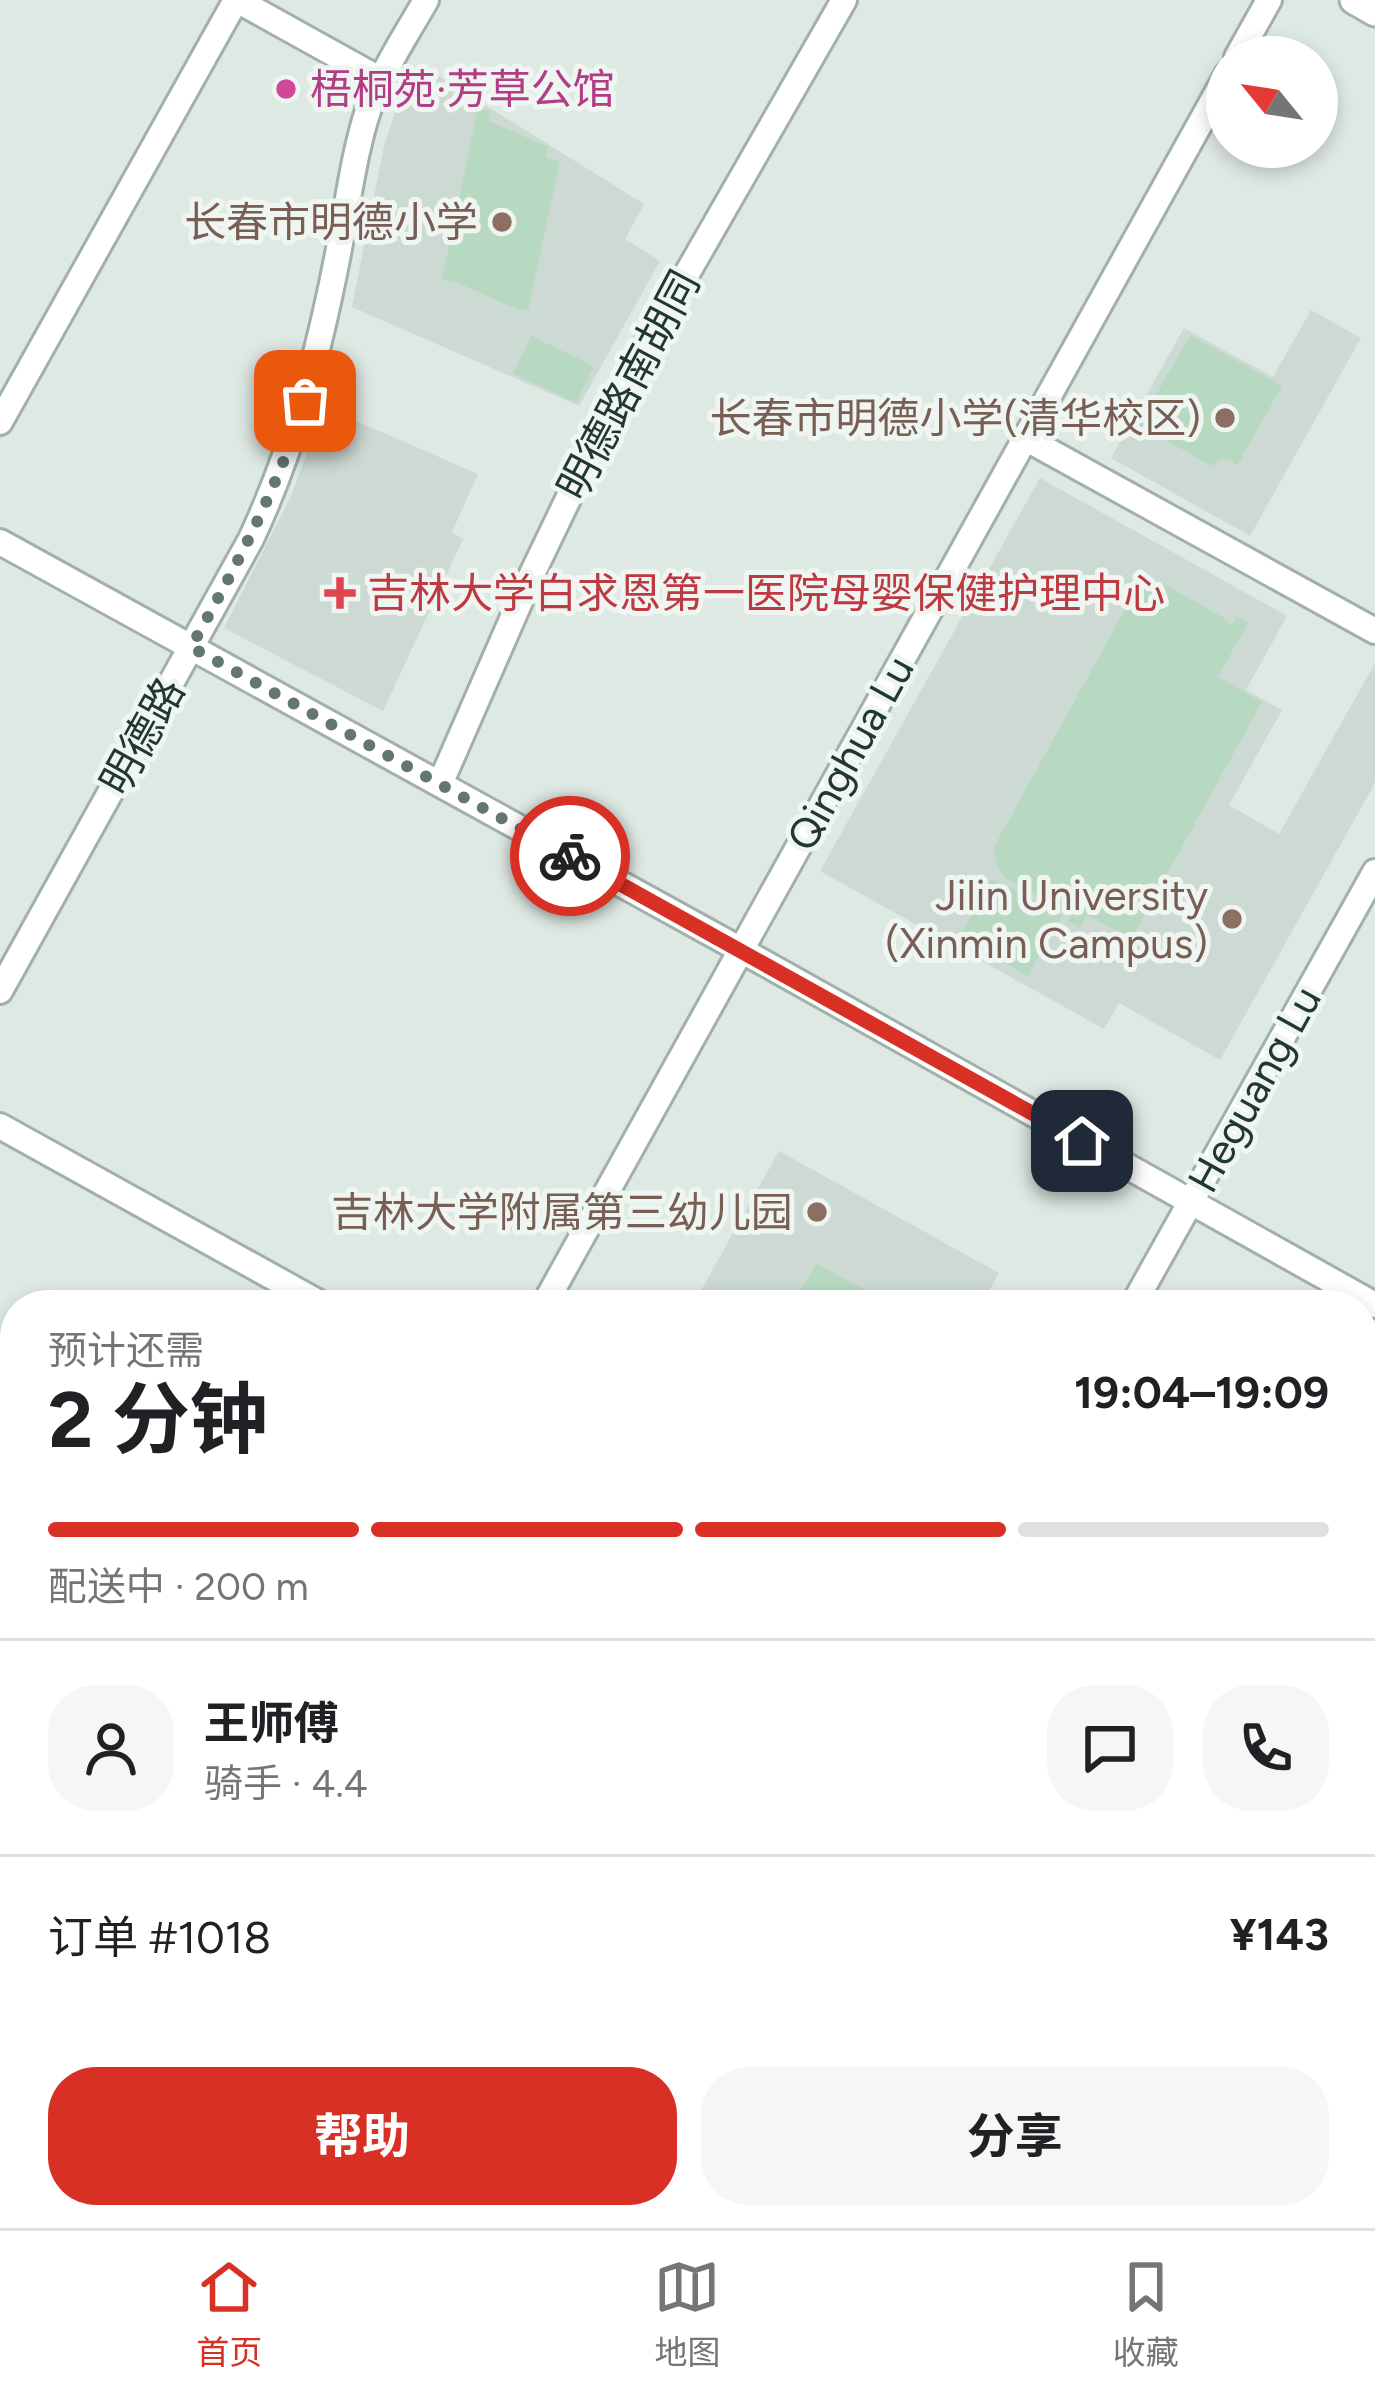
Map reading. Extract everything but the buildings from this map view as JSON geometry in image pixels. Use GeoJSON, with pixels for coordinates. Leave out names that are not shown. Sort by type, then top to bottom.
{"type":"FeatureCollection","features":[{"type":"Feature","properties":{"kind":"main road"},"geometry":{"type":"LineString","coordinates":[[1354,0],[1375,12]]}},
{"type":"Feature","properties":{"kind":"street"},"geometry":{"type":"LineString","coordinates":[[0,422],[237,0],[382,80]]}},
{"type":"Feature","properties":{"kind":"street","name":"明德路"},"geometry":{"type":"LineString","coordinates":[[0,991],[251,539],[290,446],[317,354],[365,122],[426,0]]}},
{"type":"Feature","properties":{"kind":"street","name":"明德路南胡同"},"geometry":{"type":"LineString","coordinates":[[440,784],[532,574],[623,385],[844,0]]}},
{"type":"Feature","properties":{"kind":"street"},"geometry":{"type":"LineString","coordinates":[[1249,36],[1269,0]]}},
{"type":"Feature","properties":{"kind":"street","name":"Qinghua Lu"},"geometry":{"type":"LineString","coordinates":[[552,1290],[1206,113]]}},
{"type":"Feature","properties":{"kind":"street"},"geometry":{"type":"LineString","coordinates":[[1025,438],[1375,631]]}},
{"type":"Feature","properties":{"kind":"street"},"geometry":{"type":"LineString","coordinates":[[0,542],[1350,1290]]}},
{"type":"Feature","properties":{"kind":"street","name":"Heguang Lu"},"geometry":{"type":"LineString","coordinates":[[1141,1290],[1375,872]]}},
{"type":"Feature","properties":{"kind":"street"},"geometry":{"type":"LineString","coordinates":[[0,1126],[296,1290]]}},
{"type":"Feature","properties":{"kind":"shaded area","name":"长春市明德小学"},"geometry":{"type":"Polygon","coordinates":[[[421,65],[644,204],[625,239],[660,261],[579,406],[352,307],[384,146],[395,112],[421,65]]]}},
{"type":"Feature","properties":{"kind":"shaded area","name":"长春市明德小学(清华校区)"},"geometry":{"type":"Polygon","coordinates":[[[1311,310],[1361,338],[1250,536],[1111,458],[1184,328],[1273,377],[1311,310]]]}},
{"type":"Feature","properties":{"kind":"shaded area","name":"吉林大学白求恩第一医院母婴保健护理中心"},"geometry":{"type":"Polygon","coordinates":[[[324,407],[478,474],[452,532],[463,539],[383,711],[224,628],[291,496],[324,407]]]}},
{"type":"Feature","properties":{"kind":"shaded area"},"geometry":{"type":"Polygon","coordinates":[[[1040,478],[1287,616],[1246,690],[1282,710],[1229,805],[1279,834],[1375,663],[1375,783],[1220,1060],[1119,1003],[1104,1029],[820,871],[1040,478]]]}},
{"type":"Feature","properties":{"kind":"shaded area","name":"吉林大学附属第三幼儿园"},"geometry":{"type":"Polygon","coordinates":[[[779,1151],[999,1273],[989,1290],[701,1290],[779,1151]]]}},
{"type":"Feature","properties":{"kind":"green space"},"geometry":{"type":"Polygon","coordinates":[[[478,108],[490,111],[489,121],[548,147],[546,158],[560,161],[528,311],[442,279],[478,108]]]}},
{"type":"Feature","properties":{"kind":"green space"},"geometry":{"type":"Polygon","coordinates":[[[1190,335],[1282,386],[1237,466],[1224,460],[1212,466],[1139,425],[1190,335]]]}},
{"type":"Feature","properties":{"kind":"green space"},"geometry":{"type":"Polygon","coordinates":[[[531,336],[594,366],[576,403],[513,373],[531,336]]]}},
{"type":"Feature","properties":{"kind":"green space"},"geometry":{"type":"Polygon","coordinates":[[[1166,585],[1231,626],[1237,617],[1248,623],[1218,677],[1262,702],[1131,939],[1087,915],[1080,928],[1068,921],[1073,911],[1062,910],[1004,877],[996,862],[995,845],[1132,597],[1144,586],[1166,585]]]}},
{"type":"Feature","properties":{"kind":"green space"},"geometry":{"type":"Polygon","coordinates":[[[992,878],[1062,916],[1028,976],[959,937],[992,878]]]}},
{"type":"Feature","properties":{"kind":"green space"},"geometry":{"type":"Polygon","coordinates":[[[816,1263],[865,1290],[801,1290],[816,1263]]]}},
{"type":"Feature","properties":{"kind":"way so far"},"geometry":{"type":"LineString","coordinates":[[305,401],[272,494],[191,647],[570,856]]}},
{"type":"Feature","properties":{"kind":"place","name":"梧桐苑·芳草公馆"},"geometry":{"type":"Point","coordinates":[286,89]}},
{"type":"Feature","properties":{"kind":"place","name":"长春市明德小学"},"geometry":{"type":"Point","coordinates":[502,222]}},
{"type":"Feature","properties":{"kind":"place","name":"长春市明德小学(清华校区)"},"geometry":{"type":"Point","coordinates":[1225,418]}},
{"type":"Feature","properties":{"kind":"place","name":"吉林大学白求恩第一医院母婴保健护理中心"},"geometry":{"type":"Point","coordinates":[340,593]}},
{"type":"Feature","properties":{"kind":"place","name":"Jilin University (Xinmin Campus)"},"geometry":{"type":"Point","coordinates":[1232,919]}},
{"type":"Feature","properties":{"kind":"place","name":"吉林大学附属第三幼儿园"},"geometry":{"type":"Point","coordinates":[817,1212]}},
{"type":"Feature","properties":{"kind":"route"},"geometry":{"type":"LineString","coordinates":[[570,856],[1082,1141]]}}]}
